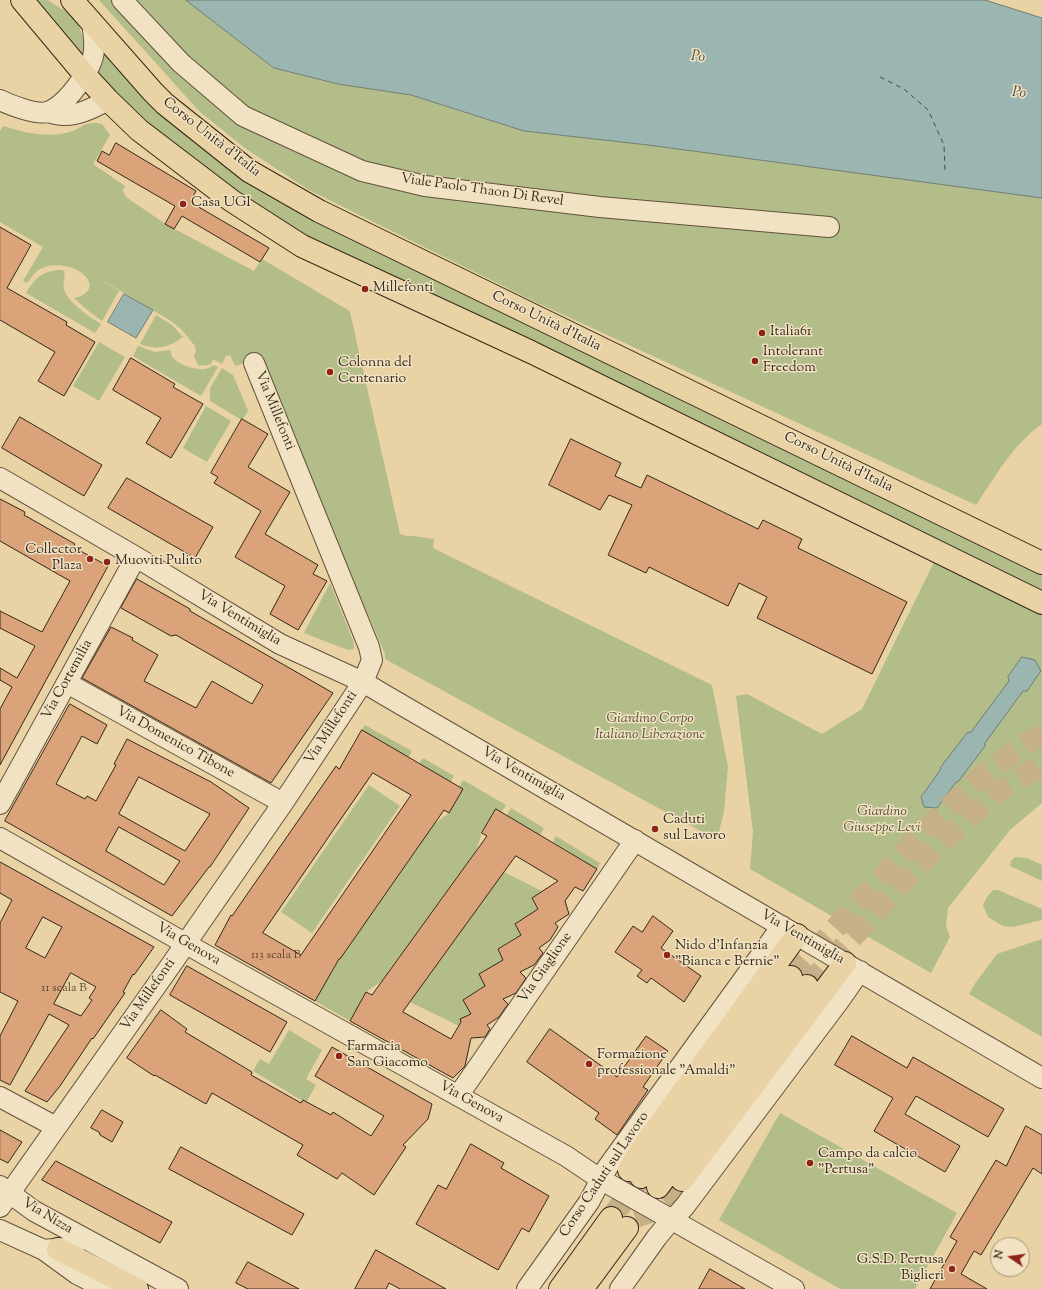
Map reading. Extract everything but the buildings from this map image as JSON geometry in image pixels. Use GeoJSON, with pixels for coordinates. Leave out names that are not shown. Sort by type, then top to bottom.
{"type":"FeatureCollection","features":[{"type":"Feature","properties":{"kind":"main road"},"geometry":{"type":"LineString","coordinates":[[22,0],[84,74],[139,130],[232,201],[302,246],[531,352],[1042,603]]}},
{"type":"Feature","properties":{"kind":"main road"},"geometry":{"type":"LineString","coordinates":[[62,0],[92,22]]}},
{"type":"Feature","properties":{"kind":"main road","name":"Corso Unità d'Italia"},"geometry":{"type":"LineString","coordinates":[[72,0],[165,104],[249,170],[319,211],[1042,563]]}},
{"type":"Feature","properties":{"kind":"main road"},"geometry":{"type":"LineString","coordinates":[[790,930],[644,1147],[643,1178],[799,981]]}},
{"type":"Feature","properties":{"kind":"main road"},"geometry":{"type":"LineString","coordinates":[[682,1180],[853,967]]}},
{"type":"Feature","properties":{"kind":"main road"},"geometry":{"type":"LineString","coordinates":[[560,1289],[619,1223],[582,1289]]}},
{"type":"Feature","properties":{"kind":"main road"},"geometry":{"type":"LineString","coordinates":[[51,1249],[137,1289]]}},
{"type":"Feature","properties":{"kind":"street","name":"Viale Paolo Thaon Di Revel"},"geometry":{"type":"LineString","coordinates":[[122,0],[181,63],[244,116],[362,171],[425,186],[600,207],[829,227]]}},
{"type":"Feature","properties":{"kind":"street"},"geometry":{"type":"LineString","coordinates":[[47,112],[62,103],[75,90],[92,60],[94,50],[92,22]]}},
{"type":"Feature","properties":{"kind":"street"},"geometry":{"type":"LineString","coordinates":[[0,100],[13,106],[62,116],[73,115],[108,100]]}},
{"type":"Feature","properties":{"kind":"street","name":"Via Millefonti"},"geometry":{"type":"LineString","coordinates":[[3,1195],[56,1127],[283,803],[363,682],[372,660],[366,640],[254,363]]}},
{"type":"Feature","properties":{"kind":"street","name":"Via Ventimiglia"},"geometry":{"type":"LineString","coordinates":[[0,478],[136,557],[280,644],[363,682],[1042,1078]]}},
{"type":"Feature","properties":{"kind":"street","name":"Via Cortemilia"},"geometry":{"type":"LineString","coordinates":[[0,804],[136,557]]}},
{"type":"Feature","properties":{"kind":"street","name":"Via Domenico Tibone"},"geometry":{"type":"LineString","coordinates":[[66,683],[283,803]]}},
{"type":"Feature","properties":{"kind":"street","name":"Via Genova"},"geometry":{"type":"LineString","coordinates":[[0,838],[566,1156],[600,1179],[794,1289]]}},
{"type":"Feature","properties":{"kind":"street","name":"Via Giaglione"},"geometry":{"type":"LineString","coordinates":[[458,1096],[635,840]]}},
{"type":"Feature","properties":{"kind":"street","name":"Corso Caduti sul Lavoro"},"geometry":{"type":"LineString","coordinates":[[527,1289],[589,1202],[607,1168],[790,930]]}},
{"type":"Feature","properties":{"kind":"street"},"geometry":{"type":"LineString","coordinates":[[620,1289],[657,1237],[685,1206],[839,1001],[853,967]]}},
{"type":"Feature","properties":{"kind":"street"},"geometry":{"type":"LineString","coordinates":[[0,1097],[56,1127]]}},
{"type":"Feature","properties":{"kind":"street","name":"Via Nizza"},"geometry":{"type":"LineString","coordinates":[[3,1195],[178,1289]]}},
{"type":"Feature","properties":{"kind":"street"},"geometry":{"type":"LineString","coordinates":[[0,1230],[51,1249],[77,1274],[106,1289]]}},
{"type":"Feature","properties":{"kind":"street","name":"Via Nizza"},"geometry":{"type":"LineString","coordinates":[[51,1249],[96,1245]]}},
{"type":"Feature","properties":{"kind":"green space"},"geometry":{"type":"Polygon","coordinates":[[[34,0],[47,0],[69,13],[74,18],[79,26],[85,44],[83,56],[34,0]]]}},
{"type":"Feature","properties":{"kind":"green space"},"geometry":{"type":"Polygon","coordinates":[[[99,0],[186,0],[274,68],[338,84],[411,95],[524,131],[648,145],[1042,198],[1042,424],[1014,451],[976,505],[527,298],[309,190],[246,149],[200,112],[99,0]]]}},
{"type":"Feature","properties":{"kind":"green space"},"geometry":{"type":"Polygon","coordinates":[[[104,49],[200,143],[1042,572],[1042,594],[290,228],[238,194],[135,113],[97,70],[104,49]]]}},
{"type":"Feature","properties":{"kind":"green space","name":"Giardino Corpo Italiano Liberazione"},"geometry":{"type":"Polygon","coordinates":[[[90,123],[102,124],[110,135],[93,164],[125,186],[123,191],[126,197],[167,225],[254,271],[262,259],[350,312],[400,534],[434,539],[433,548],[712,685],[728,767],[724,811],[717,840],[385,659],[385,654],[258,359],[235,366],[230,355],[226,356],[222,364],[213,359],[211,364],[204,366],[198,365],[194,356],[196,351],[195,346],[181,329],[171,321],[95,276],[119,291],[102,321],[74,298],[86,293],[90,287],[88,279],[84,275],[67,266],[52,265],[40,269],[27,283],[23,281],[43,247],[0,222],[0,131],[3,126],[29,133],[55,135],[73,131],[90,123]]]}},
{"type":"Feature","properties":{"kind":"green space"},"geometry":{"type":"Polygon","coordinates":[[[63,270],[64,272],[64,289],[66,294],[74,304],[101,324],[95,333],[26,293],[32,284],[42,274],[63,270]]]}},
{"type":"Feature","properties":{"kind":"green space"},"geometry":{"type":"Polygon","coordinates":[[[156,315],[172,325],[183,337],[163,347],[152,347],[140,344],[156,315]]]}},
{"type":"Feature","properties":{"kind":"green space"},"geometry":{"type":"Polygon","coordinates":[[[99,342],[125,357],[99,401],[73,386],[99,342]]]}},
{"type":"Feature","properties":{"kind":"green space"},"geometry":{"type":"Polygon","coordinates":[[[138,346],[155,352],[170,350],[174,359],[192,368],[205,369],[214,365],[218,367],[201,396],[133,356],[138,346]]]}},
{"type":"Feature","properties":{"kind":"green space"},"geometry":{"type":"Polygon","coordinates":[[[222,368],[233,375],[248,411],[242,420],[210,401],[210,388],[222,368]]]}},
{"type":"Feature","properties":{"kind":"green space"},"geometry":{"type":"Polygon","coordinates":[[[206,406],[231,421],[207,462],[183,448],[206,406]]]}},
{"type":"Feature","properties":{"kind":"green space","name":"Giardino Giuseppe Levi"},"geometry":{"type":"Polygon","coordinates":[[[934,562],[1042,615],[1042,803],[1010,830],[948,908],[946,925],[950,937],[931,973],[750,869],[753,832],[736,696],[747,694],[822,734],[862,709],[934,562]]]}},
{"type":"Feature","properties":{"kind":"green space"},"geometry":{"type":"Polygon","coordinates":[[[330,583],[354,643],[354,649],[348,650],[304,633],[330,583]]]}},
{"type":"Feature","properties":{"kind":"green space"},"geometry":{"type":"Polygon","coordinates":[[[365,725],[412,751],[408,758],[361,731],[365,725]]]}},
{"type":"Feature","properties":{"kind":"green space"},"geometry":{"type":"Polygon","coordinates":[[[423,758],[454,776],[450,783],[419,764],[423,758]]]}},
{"type":"Feature","properties":{"kind":"green space"},"geometry":{"type":"Polygon","coordinates":[[[463,780],[506,805],[501,813],[496,809],[482,833],[476,851],[382,981],[366,992],[350,1021],[315,1001],[331,971],[433,825],[449,813],[463,780]]]}},
{"type":"Feature","properties":{"kind":"green space"},"geometry":{"type":"Polygon","coordinates":[[[369,785],[400,806],[312,933],[281,912],[369,785]]]}},
{"type":"Feature","properties":{"kind":"green space"},"geometry":{"type":"Polygon","coordinates":[[[511,808],[544,828],[540,835],[507,815],[511,808]]]}},
{"type":"Feature","properties":{"kind":"green space"},"geometry":{"type":"Polygon","coordinates":[[[556,836],[600,863],[597,869],[553,842],[556,836]]]}},
{"type":"Feature","properties":{"kind":"green space"},"geometry":{"type":"Polygon","coordinates":[[[1015,857],[1027,858],[1042,865],[1042,881],[1010,866],[1011,861],[1015,857]]]}},
{"type":"Feature","properties":{"kind":"green space"},"geometry":{"type":"Polygon","coordinates":[[[504,872],[542,891],[532,898],[540,912],[533,913],[515,924],[523,938],[519,940],[516,937],[498,949],[505,963],[487,989],[481,988],[463,1000],[471,1014],[461,1022],[459,1026],[410,1002],[504,872]]]}},
{"type":"Feature","properties":{"kind":"green space"},"geometry":{"type":"Polygon","coordinates":[[[993,890],[998,890],[1042,909],[1042,920],[1013,927],[1003,926],[988,917],[983,905],[993,890]]]}},
{"type":"Feature","properties":{"kind":"green space"},"geometry":{"type":"Polygon","coordinates":[[[1042,939],[1042,1037],[969,994],[997,954],[1042,939]]]}},
{"type":"Feature","properties":{"kind":"green space"},"geometry":{"type":"Polygon","coordinates":[[[289,1030],[322,1050],[306,1079],[316,1085],[306,1103],[253,1071],[260,1059],[269,1064],[289,1030]]]}},
{"type":"Feature","properties":{"kind":"green space","name":"Campo da calcio \"Pertusa\""},"geometry":{"type":"Polygon","coordinates":[[[780,1113],[957,1213],[915,1289],[840,1289],[719,1220],[780,1113]]]}},
{"type":"Feature","properties":{"kind":"water","name":"Po"},"geometry":{"type":"Polygon","coordinates":[[[186,0],[985,0],[1042,18],[1042,198],[648,145],[524,131],[411,95],[338,84],[274,68],[186,0]]]}},
{"type":"Feature","properties":{"kind":"water"},"geometry":{"type":"Polygon","coordinates":[[[124,294],[153,310],[136,338],[108,322],[124,294]]]}},
{"type":"Feature","properties":{"kind":"water"},"geometry":{"type":"Polygon","coordinates":[[[1022,657],[1035,660],[1041,671],[1027,691],[1023,691],[985,743],[985,746],[937,808],[924,807],[921,797],[941,769],[940,768],[967,733],[971,732],[1009,681],[1008,677],[1022,657]]]}},
{"type":"Feature","properties":{"kind":"ferry route"},"geometry":{"type":"LineString","coordinates":[[880,77],[904,89],[928,110],[944,145],[945,171]]}},
{"type":"Feature","properties":{"kind":"tunnel"},"geometry":{"type":"LineString","coordinates":[[791,977],[924,831],[985,773],[1042,733]]}},
{"type":"Feature","properties":{"kind":"tunnel"},"geometry":{"type":"LineString","coordinates":[[807,986],[938,845],[999,791],[1042,764]]}},
{"type":"Feature","properties":{"kind":"tunnel"},"geometry":{"type":"LineString","coordinates":[[611,1218],[640,1179]]}},
{"type":"Feature","properties":{"kind":"tunnel"},"geometry":{"type":"LineString","coordinates":[[635,1217],[647,1213],[682,1180]]}},
{"type":"Feature","properties":{"kind":"place","name":"Casa UGI"},"geometry":{"type":"Point","coordinates":[183,204]}},
{"type":"Feature","properties":{"kind":"place","name":"Millefonti"},"geometry":{"type":"Point","coordinates":[365,289]}},
{"type":"Feature","properties":{"kind":"place","name":"Italia61"},"geometry":{"type":"Point","coordinates":[762,333]}},
{"type":"Feature","properties":{"kind":"place","name":"Intolerant Freedom"},"geometry":{"type":"Point","coordinates":[755,361]}},
{"type":"Feature","properties":{"kind":"place","name":"Colonna del Centenario"},"geometry":{"type":"Point","coordinates":[330,372]}},
{"type":"Feature","properties":{"kind":"place","name":"Collector Plaza"},"geometry":{"type":"Point","coordinates":[90,559]}},
{"type":"Feature","properties":{"kind":"place","name":"Muoviti Pulito"},"geometry":{"type":"Point","coordinates":[107,562]}},
{"type":"Feature","properties":{"kind":"place","name":"Caduti sul Lavoro"},"geometry":{"type":"Point","coordinates":[655,829]}},
{"type":"Feature","properties":{"kind":"place","name":"Nido d'Infanzia \"Bianca e Bernie\""},"geometry":{"type":"Point","coordinates":[667,955]}},
{"type":"Feature","properties":{"kind":"place","name":"Farmacia San Giacomo"},"geometry":{"type":"Point","coordinates":[339,1056]}},
{"type":"Feature","properties":{"kind":"place","name":"Formazione professionale \"Amaldi\""},"geometry":{"type":"Point","coordinates":[589,1064]}},
{"type":"Feature","properties":{"kind":"place","name":"Campo da calcio \"Pertusa\""},"geometry":{"type":"Point","coordinates":[810,1163]}},
{"type":"Feature","properties":{"kind":"place","name":"G.S.D. Pertusa Biglieri"},"geometry":{"type":"Point","coordinates":[952,1269]}}]}
